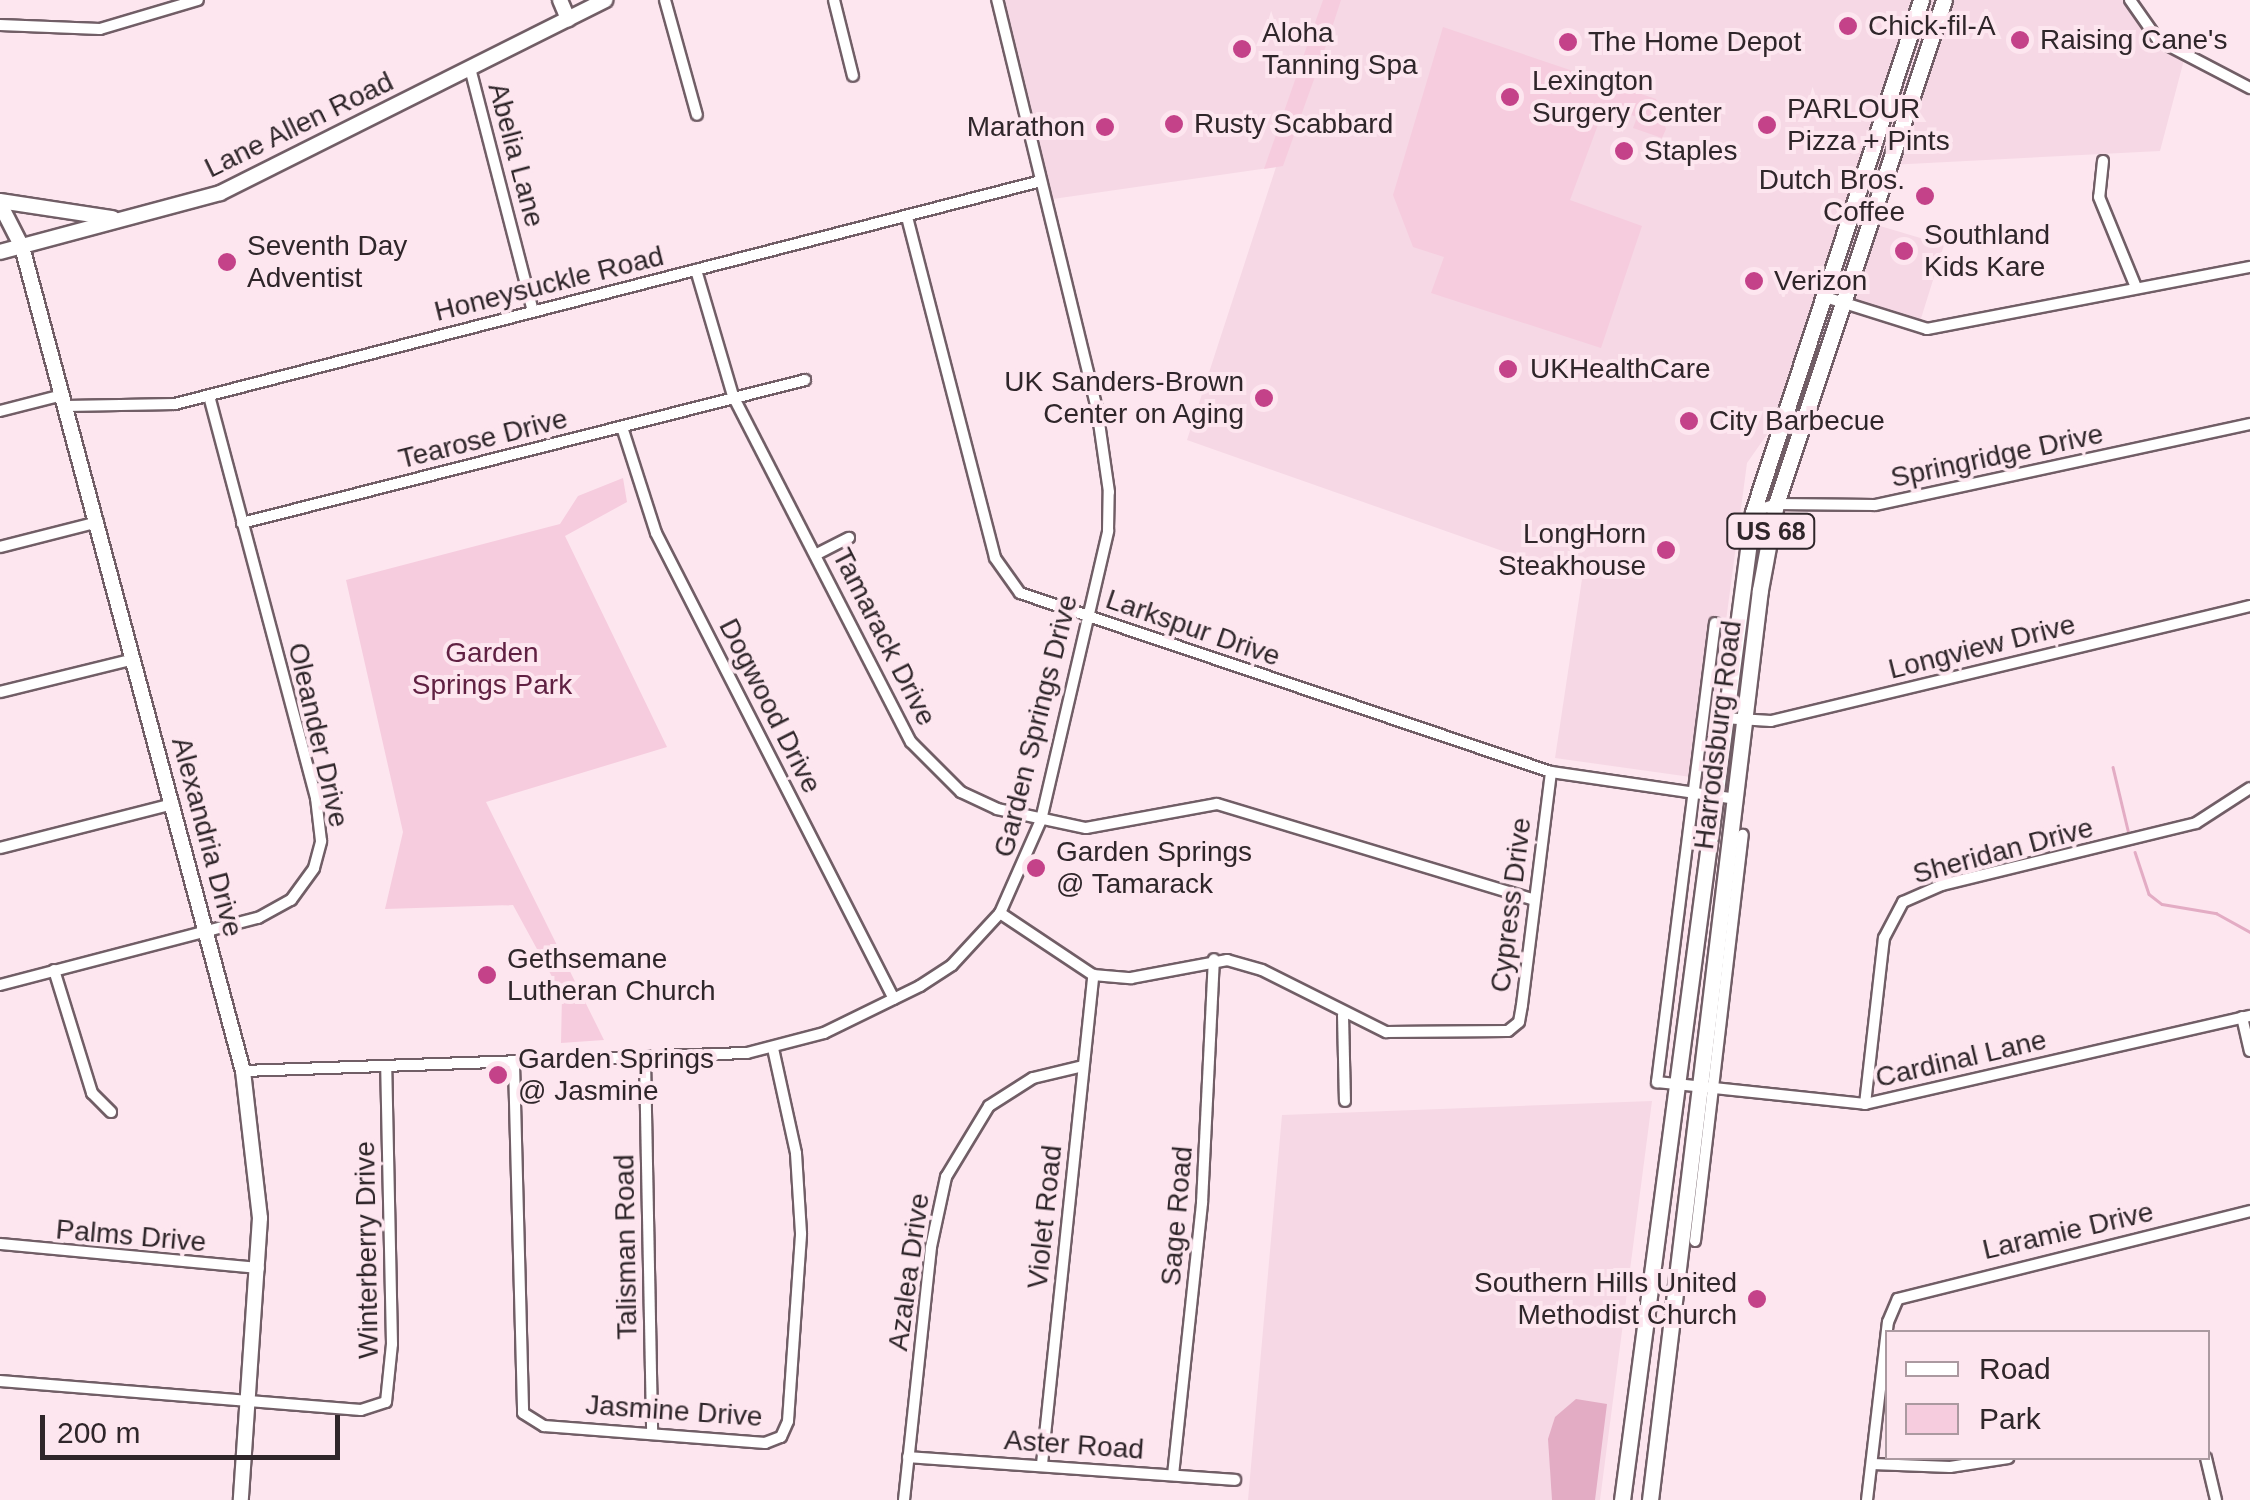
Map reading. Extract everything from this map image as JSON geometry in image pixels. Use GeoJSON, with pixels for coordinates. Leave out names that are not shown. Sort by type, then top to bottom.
{"type":"FeatureCollection","features":[{"type":"Feature","properties":{"kind":"main road","name":"Harrodsburg Road"},"geometry":{"type":"LineString","coordinates":[[1622,1500],[1723,718],[1754,512],[1921,0]]}},
{"type":"Feature","properties":{"kind":"main road","name":"Harrodsburg Road"},"geometry":{"type":"LineString","coordinates":[[1650,1500],[1706,1087],[1735,799],[1776,504],[1944,0]]}},
{"type":"Feature","properties":{"kind":"street"},"geometry":{"type":"LineString","coordinates":[[0,25],[100,29],[198,0]]}},
{"type":"Feature","properties":{"kind":"street"},"geometry":{"type":"LineString","coordinates":[[560,0],[568,19]]}},
{"type":"Feature","properties":{"kind":"street","name":"Lane Allen Road"},"geometry":{"type":"LineString","coordinates":[[0,252],[220,193],[568,19],[582,5],[604,0]]}},
{"type":"Feature","properties":{"kind":"street"},"geometry":{"type":"LineString","coordinates":[[664,0],[697,115]]}},
{"type":"Feature","properties":{"kind":"street"},"geometry":{"type":"LineString","coordinates":[[834,0],[853,76]]}},
{"type":"Feature","properties":{"kind":"street","name":"Garden Springs Drive"},"geometry":{"type":"LineString","coordinates":[[243,1070],[645,1060],[773,1048],[824,1033],[952,965],[1000,913],[1041,820],[1108,530],[1110,492],[1101,426],[997,0]]}},
{"type":"Feature","properties":{"kind":"street"},"geometry":{"type":"LineString","coordinates":[[2130,0],[2158,40],[2250,88]]}},
{"type":"Feature","properties":{"kind":"street","name":"Abelia Lane"},"geometry":{"type":"LineString","coordinates":[[470,68],[533,311]]}},
{"type":"Feature","properties":{"kind":"street"},"geometry":{"type":"LineString","coordinates":[[2103,160],[2099,198],[2136,288]]}},
{"type":"Feature","properties":{"kind":"street","name":"Honeysuckle Road"},"geometry":{"type":"LineString","coordinates":[[0,411],[64,400],[135,409],[210,396],[1042,181]]}},
{"type":"Feature","properties":{"kind":"street"},"geometry":{"type":"LineString","coordinates":[[0,202],[128,220]]}},
{"type":"Feature","properties":{"kind":"street","name":"Alexandria Drive"},"geometry":{"type":"LineString","coordinates":[[0,202],[22,247],[243,1070],[258,1177],[259,1268],[240,1500]]}},
{"type":"Feature","properties":{"kind":"street","name":"Larkspur Drive"},"geometry":{"type":"LineString","coordinates":[[907,217],[1001,572],[1020,593],[1550,772],[1735,799]]}},
{"type":"Feature","properties":{"kind":"street"},"geometry":{"type":"LineString","coordinates":[[1822,296],[1926,328],[2250,267]]}},
{"type":"Feature","properties":{"kind":"street","name":"Tamarack Drive"},"geometry":{"type":"LineString","coordinates":[[696,270],[734,396],[925,760],[977,801],[1041,820],[1114,828],[1187,806],[1217,804],[1534,900]]}},
{"type":"Feature","properties":{"kind":"street","name":"Tearose Drive"},"geometry":{"type":"LineString","coordinates":[[242,523],[805,380]]}},
{"type":"Feature","properties":{"kind":"street","name":"Oleander Drive"},"geometry":{"type":"LineString","coordinates":[[0,985],[258,918],[291,900],[314,868],[321,841],[316,798],[210,396]]}},
{"type":"Feature","properties":{"kind":"street","name":"Springridge Drive"},"geometry":{"type":"LineString","coordinates":[[1754,512],[1776,504],[1875,505],[2250,424]]}},
{"type":"Feature","properties":{"kind":"street","name":"Dogwood Drive"},"geometry":{"type":"LineString","coordinates":[[622,427],[656,533],[894,999]]}},
{"type":"Feature","properties":{"kind":"street"},"geometry":{"type":"LineString","coordinates":[[0,546],[98,522]]}},
{"type":"Feature","properties":{"kind":"street"},"geometry":{"type":"LineString","coordinates":[[816,554],[849,538]]}},
{"type":"Feature","properties":{"kind":"street","name":"Longview Drive"},"geometry":{"type":"LineString","coordinates":[[1723,718],[1771,722],[2250,606]]}},
{"type":"Feature","properties":{"kind":"street"},"geometry":{"type":"LineString","coordinates":[[1678,1084],[1658,1082],[1715,623]]}},
{"type":"Feature","properties":{"kind":"street"},"geometry":{"type":"LineString","coordinates":[[0,692],[134,659]]}},
{"type":"Feature","properties":{"kind":"street","name":"Cypress Drive"},"geometry":{"type":"LineString","coordinates":[[1093,975],[1131,978],[1214,960],[1262,970],[1343,1016],[1400,1034],[1512,1030],[1522,1006],[1550,772]]}},
{"type":"Feature","properties":{"kind":"street","name":"Sheridan Drive"},"geometry":{"type":"LineString","coordinates":[[1865,1104],[1884,938],[1904,902],[1942,885],[2196,823],[2250,788]]}},
{"type":"Feature","properties":{"kind":"street"},"geometry":{"type":"LineString","coordinates":[[0,848],[173,804]]}},
{"type":"Feature","properties":{"kind":"street"},"geometry":{"type":"LineString","coordinates":[[1695,1240],[1706,1087],[1743,834]]}},
{"type":"Feature","properties":{"kind":"street"},"geometry":{"type":"LineString","coordinates":[[1000,913],[1093,975]]}},
{"type":"Feature","properties":{"kind":"street","name":"Sage Road"},"geometry":{"type":"LineString","coordinates":[[1173,1476],[1205,1168],[1214,960]]}},
{"type":"Feature","properties":{"kind":"street"},"geometry":{"type":"LineString","coordinates":[[54,970],[92,1092],[111,1112]]}},
{"type":"Feature","properties":{"kind":"street","name":"Violet Road"},"geometry":{"type":"LineString","coordinates":[[1042,1464],[1093,975]]}},
{"type":"Feature","properties":{"kind":"street"},"geometry":{"type":"LineString","coordinates":[[1343,1016],[1345,1101]]}},
{"type":"Feature","properties":{"kind":"street"},"geometry":{"type":"LineString","coordinates":[[2246,1017],[2250,1051]]}},
{"type":"Feature","properties":{"kind":"street","name":"Cardinal Lane"},"geometry":{"type":"LineString","coordinates":[[1678,1084],[1865,1104],[2246,1017]]}},
{"type":"Feature","properties":{"kind":"street","name":"Jasmine Drive"},"geometry":{"type":"LineString","coordinates":[[514,1064],[523,1413],[544,1426],[765,1443],[786,1430],[801,1204],[773,1048]]}},
{"type":"Feature","properties":{"kind":"street","name":"Talisman Road"},"geometry":{"type":"LineString","coordinates":[[645,1060],[652,1433]]}},
{"type":"Feature","properties":{"kind":"street","name":"Azalea Drive"},"geometry":{"type":"LineString","coordinates":[[904,1500],[930,1247],[938,1202],[956,1156],[978,1118],[1002,1096],[1033,1078],[1082,1066]]}},
{"type":"Feature","properties":{"kind":"street","name":"Winterberry Drive"},"geometry":{"type":"LineString","coordinates":[[0,1381],[370,1410],[390,1394],[386,1067]]}},
{"type":"Feature","properties":{"kind":"street","name":"Laramie Drive"},"geometry":{"type":"LineString","coordinates":[[1887,1330],[1898,1299],[2250,1212]]}},
{"type":"Feature","properties":{"kind":"street","name":"Palms Drive"},"geometry":{"type":"LineString","coordinates":[[0,1244],[259,1268]]}},
{"type":"Feature","properties":{"kind":"street","name":"Laramie Drive"},"geometry":{"type":"LineString","coordinates":[[1872,1464],[1885,1349]]}},
{"type":"Feature","properties":{"kind":"street","name":"Aster Road"},"geometry":{"type":"LineString","coordinates":[[908,1457],[1236,1480]]}},
{"type":"Feature","properties":{"kind":"street"},"geometry":{"type":"LineString","coordinates":[[1868,1500],[1872,1464],[1950,1467],[1995,1460]]}},
{"type":"Feature","properties":{"kind":"street"},"geometry":{"type":"LineString","coordinates":[[2206,1460],[2216,1500]]}},
{"type":"Feature","properties":{"kind":"shaded area"},"geometry":{"type":"Polygon","coordinates":[[[997,0],[2132,0],[2158,40],[2185,56],[2160,151],[1889,165],[1870,223],[1944,245],[1918,328],[1843,304],[1829,346],[1747,463],[1705,779],[1555,758],[1582,579],[1187,440],[1276,167],[1046,200],[997,0]]]}},
{"type":"Feature","properties":{"kind":"shaded area"},"geometry":{"type":"Polygon","coordinates":[[[1652,1101],[1600,1500],[1248,1500],[1282,1115],[1652,1101]]]}},
{"type":"Feature","properties":{"kind":"shaded area"},"geometry":{"type":"Polygon","coordinates":[[[1576,1399],[1607,1404],[1595,1500],[1552,1500],[1548,1439],[1555,1417],[1576,1399]]]}},
{"type":"Feature","properties":{"kind":"green space"},"geometry":{"type":"Polygon","coordinates":[[[1323,0],[1341,0],[1283,166],[1264,169],[1323,0]]]}},
{"type":"Feature","properties":{"kind":"green space"},"geometry":{"type":"Polygon","coordinates":[[[1443,27],[1656,99],[1666,129],[1662,138],[1633,128],[1637,117],[1605,106],[1570,200],[1642,226],[1601,348],[1431,293],[1444,257],[1413,247],[1393,195],[1443,27]]]}},
{"type":"Feature","properties":{"kind":"green space","name":"Garden Springs Park"},"geometry":{"type":"Polygon","coordinates":[[[623,478],[627,502],[565,536],[667,747],[486,802],[604,1040],[561,1043],[562,995],[513,905],[385,909],[403,832],[346,580],[560,524],[578,496],[623,478]]]}},
{"type":"Feature","properties":{"kind":"waterway"},"geometry":{"type":"LineString","coordinates":[[2113,767],[2128,830]]}},
{"type":"Feature","properties":{"kind":"waterway"},"geometry":{"type":"LineString","coordinates":[[2135,852],[2149,894],[2162,904],[2216,913],[2250,932]]}},
{"type":"Feature","properties":{"kind":"place","name":"Chick-fil-A"},"geometry":{"type":"Point","coordinates":[1848,26]}},
{"type":"Feature","properties":{"kind":"place","name":"Raising Cane's"},"geometry":{"type":"Point","coordinates":[2020,40]}},
{"type":"Feature","properties":{"kind":"place","name":"The Home Depot"},"geometry":{"type":"Point","coordinates":[1568,42]}},
{"type":"Feature","properties":{"kind":"place","name":"Aloha Tanning Spa"},"geometry":{"type":"Point","coordinates":[1242,49]}},
{"type":"Feature","properties":{"kind":"place","name":"Lexington Surgery Center"},"geometry":{"type":"Point","coordinates":[1510,97]}},
{"type":"Feature","properties":{"kind":"place","name":"Rusty Scabbard"},"geometry":{"type":"Point","coordinates":[1174,124]}},
{"type":"Feature","properties":{"kind":"place","name":"PARLOUR Pizza + Pints"},"geometry":{"type":"Point","coordinates":[1767,125]}},
{"type":"Feature","properties":{"kind":"place","name":"Marathon"},"geometry":{"type":"Point","coordinates":[1105,127]}},
{"type":"Feature","properties":{"kind":"place","name":"Staples"},"geometry":{"type":"Point","coordinates":[1624,151]}},
{"type":"Feature","properties":{"kind":"place","name":"Dutch Bros. Coffee"},"geometry":{"type":"Point","coordinates":[1925,196]}},
{"type":"Feature","properties":{"kind":"place","name":"Southland Kids Kare"},"geometry":{"type":"Point","coordinates":[1904,251]}},
{"type":"Feature","properties":{"kind":"place","name":"Seventh Day Adventist"},"geometry":{"type":"Point","coordinates":[227,262]}},
{"type":"Feature","properties":{"kind":"place","name":"Verizon"},"geometry":{"type":"Point","coordinates":[1754,281]}},
{"type":"Feature","properties":{"kind":"place","name":"UKHealthCare"},"geometry":{"type":"Point","coordinates":[1508,369]}},
{"type":"Feature","properties":{"kind":"place","name":"UK Sanders-Brown Center on Aging"},"geometry":{"type":"Point","coordinates":[1264,398]}},
{"type":"Feature","properties":{"kind":"place","name":"City Barbecue"},"geometry":{"type":"Point","coordinates":[1689,421]}},
{"type":"Feature","properties":{"kind":"place","name":"LongHorn Steakhouse"},"geometry":{"type":"Point","coordinates":[1666,550]}},
{"type":"Feature","properties":{"kind":"place","name":"Garden Springs @ Tamarack"},"geometry":{"type":"Point","coordinates":[1036,868]}},
{"type":"Feature","properties":{"kind":"place","name":"Gethsemane Lutheran Church"},"geometry":{"type":"Point","coordinates":[487,975]}},
{"type":"Feature","properties":{"kind":"place","name":"Garden Springs @ Jasmine"},"geometry":{"type":"Point","coordinates":[498,1075]}},
{"type":"Feature","properties":{"kind":"place","name":"Southern Hills United Methodist Church"},"geometry":{"type":"Point","coordinates":[1757,1299]}}]}
